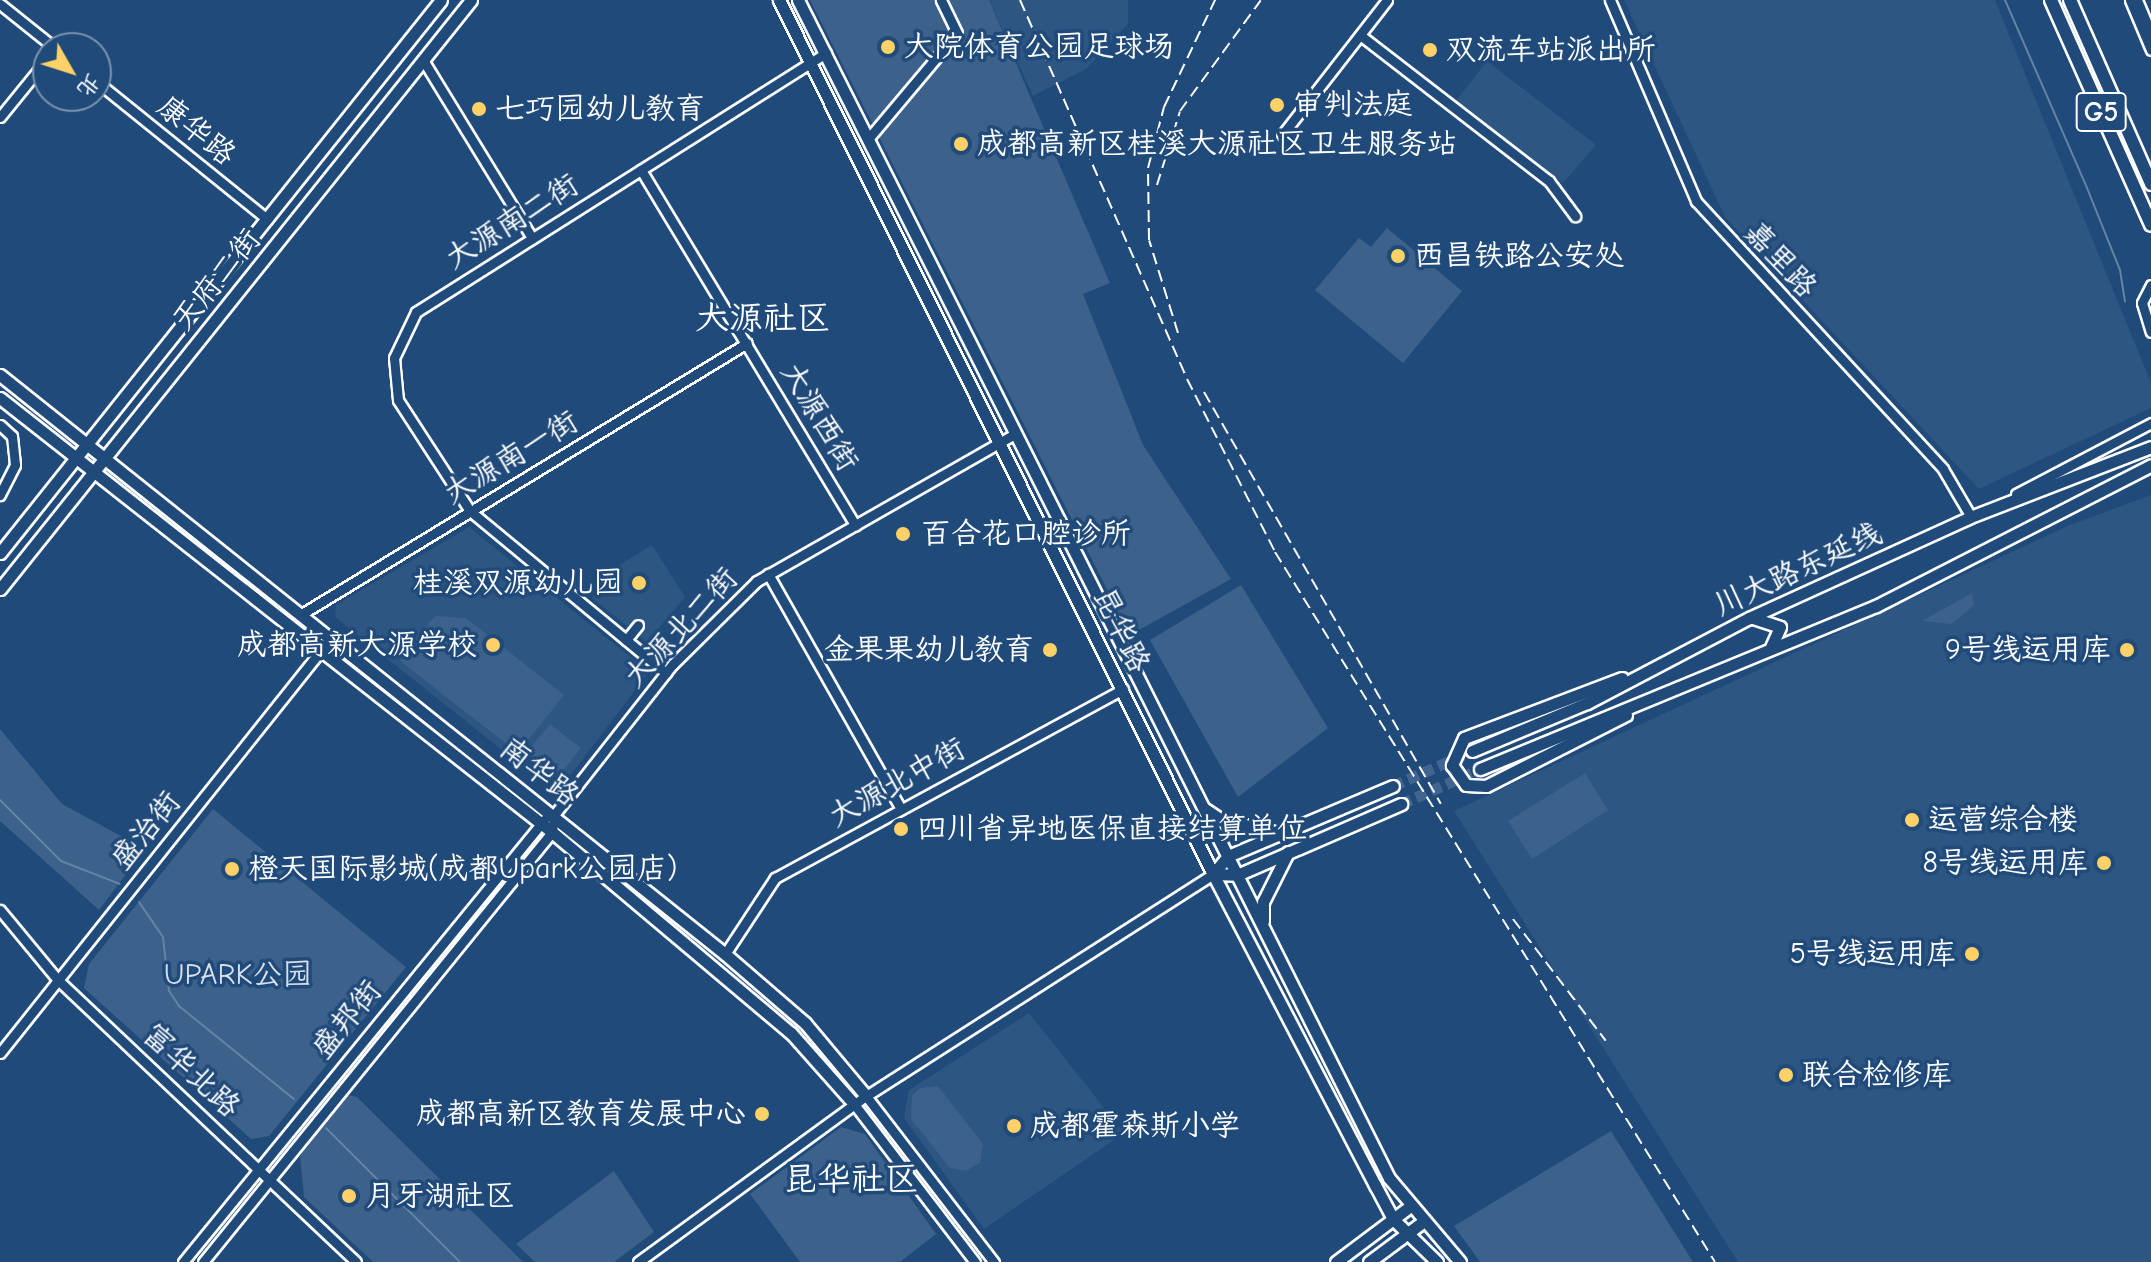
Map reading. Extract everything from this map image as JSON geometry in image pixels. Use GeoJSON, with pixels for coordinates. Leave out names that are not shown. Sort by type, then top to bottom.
{"type":"FeatureCollection","features":[{"type":"Feature","properties":{"kind":"highway","name":"G5"},"geometry":{"type":"LineString","coordinates":[[2051,0],[2151,225]]}},
{"type":"Feature","properties":{"kind":"highway","name":"G5"},"geometry":{"type":"LineString","coordinates":[[2070,0],[2151,184]]}},
{"type":"Feature","properties":{"kind":"main road","name":"天府二街"},"geometry":{"type":"LineString","coordinates":[[0,553],[441,0]]}},
{"type":"Feature","properties":{"kind":"main road","name":"天府二街"},"geometry":{"type":"LineString","coordinates":[[0,589],[471,0]]}},
{"type":"Feature","properties":{"kind":"main road","name":"昆华路"},"geometry":{"type":"LineString","coordinates":[[779,0],[1213,874],[1394,1220],[1437,1262]]}},
{"type":"Feature","properties":{"kind":"main road","name":"昆华路"},"geometry":{"type":"LineString","coordinates":[[798,0],[1203,808],[1408,1208],[1424,1221],[1460,1262]]}},
{"type":"Feature","properties":{"kind":"main road","name":"南华路"},"geometry":{"type":"LineString","coordinates":[[0,375],[725,954],[805,1023],[866,1096]]}},
{"type":"Feature","properties":{"kind":"main road","name":"南华路"},"geometry":{"type":"LineString","coordinates":[[0,398],[540,822],[791,1033],[854,1104]]}},
{"type":"Feature","properties":{"kind":"main road","name":"川大路东延线"},"geometry":{"type":"LineString","coordinates":[[1472,751],[1587,703],[1749,618],[1968,518],[2151,447]]}},
{"type":"Feature","properties":{"kind":"main road","name":"川大路东延线"},"geometry":{"type":"LineString","coordinates":[[1480,769],[1889,599],[2151,465]]}},
{"type":"Feature","properties":{"kind":"main road"},"geometry":{"type":"LineString","coordinates":[[1749,618],[1769,619],[1780,627],[1767,651]]}},
{"type":"Feature","properties":{"kind":"main road"},"geometry":{"type":"LineString","coordinates":[[1660,664],[1464,738],[1452,756],[1454,773],[1466,785],[1486,786],[1673,689]]}},
{"type":"Feature","properties":{"kind":"main road"},"geometry":{"type":"LineString","coordinates":[[1213,874],[1228,856],[1393,786]]}},
{"type":"Feature","properties":{"kind":"main road"},"geometry":{"type":"LineString","coordinates":[[1213,874],[1237,875],[1401,804]]}},
{"type":"Feature","properties":{"kind":"main road"},"geometry":{"type":"LineString","coordinates":[[1203,808],[1220,819],[1279,833]]}},
{"type":"Feature","properties":{"kind":"main road"},"geometry":{"type":"LineString","coordinates":[[1263,925],[1263,902],[1289,852]]}},
{"type":"Feature","properties":{"kind":"main road"},"geometry":{"type":"LineString","coordinates":[[1336,1262],[1408,1208]]}},
{"type":"Feature","properties":{"kind":"main road"},"geometry":{"type":"LineString","coordinates":[[1369,1262],[1424,1221]]}},
{"type":"Feature","properties":{"kind":"street"},"geometry":{"type":"LineString","coordinates":[[868,139],[957,33],[941,0]]}},
{"type":"Feature","properties":{"kind":"street"},"geometry":{"type":"LineString","coordinates":[[1282,135],[1387,0]]}},
{"type":"Feature","properties":{"kind":"street","name":"嘉里路"},"geometry":{"type":"LineString","coordinates":[[1610,0],[1696,201],[1943,469],[1968,518]]}},
{"type":"Feature","properties":{"kind":"street"},"geometry":{"type":"LineString","coordinates":[[2130,0],[2151,50]]}},
{"type":"Feature","properties":{"kind":"street"},"geometry":{"type":"LineString","coordinates":[[2137,0],[2151,33]]}},
{"type":"Feature","properties":{"kind":"street"},"geometry":{"type":"LineString","coordinates":[[0,4],[35,32]]}},
{"type":"Feature","properties":{"kind":"street"},"geometry":{"type":"LineString","coordinates":[[1360,35],[1549,181],[1575,216]]}},
{"type":"Feature","properties":{"kind":"street","name":"大源南二街"},"geometry":{"type":"LineString","coordinates":[[666,673],[470,511],[398,400],[394,358],[416,312],[810,60],[826,53]]}},
{"type":"Feature","properties":{"kind":"street"},"geometry":{"type":"LineString","coordinates":[[423,60],[532,238]]}},
{"type":"Feature","properties":{"kind":"street"},"geometry":{"type":"LineString","coordinates":[[0,117],[32,78]]}},
{"type":"Feature","properties":{"kind":"street","name":"康华路"},"geometry":{"type":"LineString","coordinates":[[112,94],[267,219]]}},
{"type":"Feature","properties":{"kind":"street","name":"大源西街"},"geometry":{"type":"LineString","coordinates":[[641,170],[855,525]]}},
{"type":"Feature","properties":{"kind":"street"},"geometry":{"type":"LineString","coordinates":[[2151,285],[2142,303],[2151,332]]}},
{"type":"Feature","properties":{"kind":"street","name":"大源南一街"},"geometry":{"type":"LineString","coordinates":[[300,615],[747,343]]}},
{"type":"Feature","properties":{"kind":"street"},"geometry":{"type":"LineString","coordinates":[[1968,518],[2151,423]]}},
{"type":"Feature","properties":{"kind":"street"},"geometry":{"type":"LineString","coordinates":[[0,425],[12,436],[15,465],[0,495]]}},
{"type":"Feature","properties":{"kind":"street","name":"大源北二街"},"geometry":{"type":"LineString","coordinates":[[554,815],[666,673],[768,574],[1016,433]]}},
{"type":"Feature","properties":{"kind":"street"},"geometry":{"type":"LineString","coordinates":[[768,574],[901,809]]}},
{"type":"Feature","properties":{"kind":"street"},"geometry":{"type":"LineString","coordinates":[[626,640],[638,625]]}},
{"type":"Feature","properties":{"kind":"street","name":"盛治街"},"geometry":{"type":"LineString","coordinates":[[0,1053],[330,639]]}},
{"type":"Feature","properties":{"kind":"street","name":"大源北中街"},"geometry":{"type":"LineString","coordinates":[[725,954],[775,878],[1123,689]]}},
{"type":"Feature","properties":{"kind":"street"},"geometry":{"type":"LineString","coordinates":[[552,832],[554,815]]}},
{"type":"Feature","properties":{"kind":"street","name":"盛邦街"},"geometry":{"type":"LineString","coordinates":[[183,1262],[540,822],[554,815]]}},
{"type":"Feature","properties":{"kind":"street","name":"盛邦街"},"geometry":{"type":"LineString","coordinates":[[203,1262],[552,832]]}},
{"type":"Feature","properties":{"kind":"street"},"geometry":{"type":"LineString","coordinates":[[638,1262],[854,1104],[1213,874]]}},
{"type":"Feature","properties":{"kind":"street","name":"富华北路"},"geometry":{"type":"LineString","coordinates":[[0,910],[58,980],[356,1262]]}},
{"type":"Feature","properties":{"kind":"street","name":"南华路"},"geometry":{"type":"LineString","coordinates":[[866,1096],[994,1262]]}},
{"type":"Feature","properties":{"kind":"street"},"geometry":{"type":"LineString","coordinates":[[854,1104],[975,1262]]}},
{"type":"Feature","properties":{"kind":"shaded area"},"geometry":{"type":"Polygon","coordinates":[[[989,0],[1128,0],[1128,24],[1086,69],[1033,96],[989,0]]]}},
{"type":"Feature","properties":{"kind":"shaded area"},"geometry":{"type":"Polygon","coordinates":[[[1624,0],[1995,0],[2151,383],[2151,408],[1979,489],[1725,217],[1624,0]]]}},
{"type":"Feature","properties":{"kind":"shaded area"},"geometry":{"type":"Polygon","coordinates":[[[1487,61],[1596,145],[1563,183],[1455,102],[1487,61]]]}},
{"type":"Feature","properties":{"kind":"shaded area"},"geometry":{"type":"Polygon","coordinates":[[[2151,495],[2151,1262],[1738,1262],[1454,811],[2070,525],[2151,495]]]}},
{"type":"Feature","properties":{"kind":"shaded area","name":"成都高新大源学校"},"geometry":{"type":"Polygon","coordinates":[[[469,527],[649,672],[566,781],[547,786],[335,617],[336,605],[469,527]]]}},
{"type":"Feature","properties":{"kind":"shaded area","name":"桂溪双源幼儿园"},"geometry":{"type":"Polygon","coordinates":[[[652,545],[685,597],[647,642],[592,598],[614,568],[652,545]]]}},
{"type":"Feature","properties":{"kind":"shaded area","name":"成都霍森斯小学"},"geometry":{"type":"Polygon","coordinates":[[[1029,1013],[1124,1133],[984,1229],[904,1118],[909,1090],[1029,1013]]]}},
{"type":"Feature","properties":{"kind":"green space"},"geometry":{"type":"Polygon","coordinates":[[[810,0],[989,0],[1110,283],[1083,294],[1143,445],[1231,579],[1130,635],[810,0]]]}},
{"type":"Feature","properties":{"kind":"green space"},"geometry":{"type":"Polygon","coordinates":[[[1387,228],[1462,291],[1403,363],[1315,290],[1359,238],[1371,247],[1387,228]]]}},
{"type":"Feature","properties":{"kind":"green space"},"geometry":{"type":"Polygon","coordinates":[[[1241,585],[1328,728],[1238,797],[1150,640],[1241,585]]]}},
{"type":"Feature","properties":{"kind":"green space"},"geometry":{"type":"Polygon","coordinates":[[[1972,593],[1974,605],[1952,624],[1922,621],[1972,593]]]}},
{"type":"Feature","properties":{"kind":"green space"},"geometry":{"type":"Polygon","coordinates":[[[435,616],[466,618],[564,695],[518,753],[400,661],[435,616]]]}},
{"type":"Feature","properties":{"kind":"green space"},"geometry":{"type":"Polygon","coordinates":[[[550,724],[581,748],[554,782],[523,757],[550,724]]]}},
{"type":"Feature","properties":{"kind":"green space"},"geometry":{"type":"Polygon","coordinates":[[[0,729],[62,804],[145,849],[99,910],[0,821],[0,729]]]}},
{"type":"Feature","properties":{"kind":"green space"},"geometry":{"type":"Polygon","coordinates":[[[1585,773],[1608,810],[1532,859],[1508,821],[1585,773]]]}},
{"type":"Feature","properties":{"kind":"green space","name":"UPARK公园"},"geometry":{"type":"Polygon","coordinates":[[[213,809],[406,967],[269,1136],[251,1139],[84,988],[89,964],[213,809]]]}},
{"type":"Feature","properties":{"kind":"green space"},"geometry":{"type":"Polygon","coordinates":[[[938,1086],[983,1144],[980,1163],[966,1171],[950,1168],[911,1119],[912,1096],[920,1088],[938,1086]]]}},
{"type":"Feature","properties":{"kind":"green space"},"geometry":{"type":"Polygon","coordinates":[[[347,1095],[357,1097],[523,1262],[373,1262],[304,1197],[300,1156],[347,1095]]]}},
{"type":"Feature","properties":{"kind":"green space"},"geometry":{"type":"Polygon","coordinates":[[[841,1127],[865,1134],[936,1234],[900,1262],[800,1262],[750,1194],[841,1127]]]}},
{"type":"Feature","properties":{"kind":"green space"},"geometry":{"type":"Polygon","coordinates":[[[1611,1131],[1693,1262],[1480,1262],[1454,1226],[1611,1131]]]}},
{"type":"Feature","properties":{"kind":"green space"},"geometry":{"type":"Polygon","coordinates":[[[614,1171],[654,1232],[614,1262],[535,1262],[516,1244],[614,1171]]]}},
{"type":"Feature","properties":{"kind":"waterway"},"geometry":{"type":"LineString","coordinates":[[2005,0],[2120,270],[2125,302]]}},
{"type":"Feature","properties":{"kind":"waterway"},"geometry":{"type":"LineString","coordinates":[[0,800],[61,861],[120,884]]}},
{"type":"Feature","properties":{"kind":"waterway"},"geometry":{"type":"LineString","coordinates":[[139,902],[163,937],[169,991],[179,1006],[294,1099]]}},
{"type":"Feature","properties":{"kind":"waterway"},"geometry":{"type":"LineString","coordinates":[[326,1128],[460,1262]]}},
{"type":"Feature","properties":{"kind":"tunnel"},"geometry":{"type":"LineString","coordinates":[[1393,786],[1472,751]]}},
{"type":"Feature","properties":{"kind":"tunnel"},"geometry":{"type":"LineString","coordinates":[[1401,804],[1480,769]]}},
{"type":"Feature","properties":{"kind":"railway"},"geometry":{"type":"LineString","coordinates":[[1020,0],[1187,379],[1275,552],[1715,1262]]}},
{"type":"Feature","properties":{"kind":"railway"},"geometry":{"type":"LineString","coordinates":[[1178,333],[1149,240],[1148,168],[1164,107],[1215,0]]}},
{"type":"Feature","properties":{"kind":"railway"},"geometry":{"type":"LineString","coordinates":[[1157,185],[1180,111],[1261,0]]}},
{"type":"Feature","properties":{"kind":"railway"},"geometry":{"type":"LineString","coordinates":[[1204,392],[1441,804]]}},
{"type":"Feature","properties":{"kind":"railway"},"geometry":{"type":"LineString","coordinates":[[1513,919],[1606,1041]]}},
{"type":"Feature","properties":{"kind":"place","name":"大院体育公园足球场"},"geometry":{"type":"Point","coordinates":[888,47]}},
{"type":"Feature","properties":{"kind":"place","name":"双流车站派出所"},"geometry":{"type":"Point","coordinates":[1430,50]}},
{"type":"Feature","properties":{"kind":"place","name":"审判法庭"},"geometry":{"type":"Point","coordinates":[1277,105]}},
{"type":"Feature","properties":{"kind":"place","name":"七巧园幼儿教育"},"geometry":{"type":"Point","coordinates":[479,109]}},
{"type":"Feature","properties":{"kind":"place","name":"成都高新区桂溪大源社区卫生服务站"},"geometry":{"type":"Point","coordinates":[961,144]}},
{"type":"Feature","properties":{"kind":"place","name":"西昌铁路公安处"},"geometry":{"type":"Point","coordinates":[1398,256]}},
{"type":"Feature","properties":{"kind":"place","name":"百合花口腔诊所"},"geometry":{"type":"Point","coordinates":[903,534]}},
{"type":"Feature","properties":{"kind":"place","name":"桂溪双源幼儿园"},"geometry":{"type":"Point","coordinates":[639,583]}},
{"type":"Feature","properties":{"kind":"place","name":"成都高新大源学校"},"geometry":{"type":"Point","coordinates":[493,645]}},
{"type":"Feature","properties":{"kind":"place","name":"金果果幼儿教育"},"geometry":{"type":"Point","coordinates":[1050,650]}},
{"type":"Feature","properties":{"kind":"place","name":"9号线运用库"},"geometry":{"type":"Point","coordinates":[2127,650]}},
{"type":"Feature","properties":{"kind":"place","name":"运营综合楼"},"geometry":{"type":"Point","coordinates":[1912,820]}},
{"type":"Feature","properties":{"kind":"place","name":"四川省异地医保直接结算单位"},"geometry":{"type":"Point","coordinates":[901,829]}},
{"type":"Feature","properties":{"kind":"place","name":"8号线运用库"},"geometry":{"type":"Point","coordinates":[2104,863]}},
{"type":"Feature","properties":{"kind":"place","name":"橙天国际影城(成都Upark公园店)"},"geometry":{"type":"Point","coordinates":[232,869]}},
{"type":"Feature","properties":{"kind":"place","name":"5号线运用库"},"geometry":{"type":"Point","coordinates":[1972,954]}},
{"type":"Feature","properties":{"kind":"place","name":"联合检修库"},"geometry":{"type":"Point","coordinates":[1786,1075]}},
{"type":"Feature","properties":{"kind":"place","name":"成都高新区教育发展中心"},"geometry":{"type":"Point","coordinates":[762,1114]}},
{"type":"Feature","properties":{"kind":"place","name":"成都霍森斯小学"},"geometry":{"type":"Point","coordinates":[1014,1126]}},
{"type":"Feature","properties":{"kind":"place","name":"月牙湖社区"},"geometry":{"type":"Point","coordinates":[349,1196]}},
{"type":"Feature","properties":{"kind":"district","name":"大源社区"},"geometry":{"type":"Point","coordinates":[763,319]}},
{"type":"Feature","properties":{"kind":"district","name":"昆华社区"},"geometry":{"type":"Point","coordinates":[851,1180]}}]}
